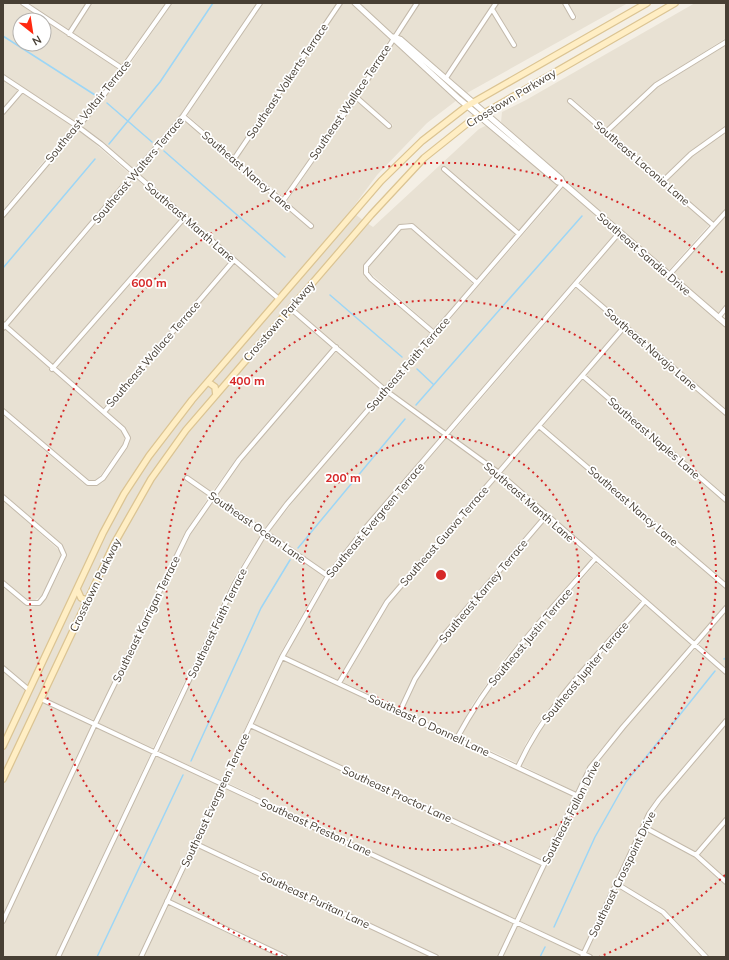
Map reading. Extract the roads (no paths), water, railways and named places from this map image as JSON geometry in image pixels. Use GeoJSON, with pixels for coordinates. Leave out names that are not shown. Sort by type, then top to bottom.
{"type":"FeatureCollection","features":[{"type":"Feature","properties":{"kind":"main road","name":"Crosstown Parkway"},"geometry":{"type":"LineString","coordinates":[[3,746],[109,522],[134,478],[168,429],[208,382],[391,171],[422,141],[473,102],[647,3]]}},
{"type":"Feature","properties":{"kind":"main road","name":"Crosstown Parkway"},"geometry":{"type":"LineString","coordinates":[[3,779],[124,525],[148,484],[173,446],[290,308],[404,177],[444,141],[485,112],[675,3]]}},
{"type":"Feature","properties":{"kind":"main road"},"geometry":{"type":"LineString","coordinates":[[208,382],[215,387],[216,395]]}},
{"type":"Feature","properties":{"kind":"main road"},"geometry":{"type":"LineString","coordinates":[[77,589],[81,598],[88,600]]}},
{"type":"Feature","properties":{"kind":"street"},"geometry":{"type":"LineString","coordinates":[[23,3],[123,69]]}},
{"type":"Feature","properties":{"kind":"street"},"geometry":{"type":"LineString","coordinates":[[69,34],[90,3]]}},
{"type":"Feature","properties":{"kind":"street","name":"Southeast Voltair Terrace"},"geometry":{"type":"LineString","coordinates":[[3,215],[98,103],[169,3]]}},
{"type":"Feature","properties":{"kind":"street","name":"Southeast Walters Terrace"},"geometry":{"type":"LineString","coordinates":[[4,326],[183,116],[260,3]]}},
{"type":"Feature","properties":{"kind":"street","name":"Southeast Volkerts Terrace"},"geometry":{"type":"LineString","coordinates":[[234,158],[340,3]]}},
{"type":"Feature","properties":{"kind":"street","name":"Southeast Sandia Drive"},"geometry":{"type":"LineString","coordinates":[[355,3],[394,37],[400,39],[446,78],[561,179],[563,183],[619,233],[726,324]]}},
{"type":"Feature","properties":{"kind":"street","name":"Southeast Wallace Terrace"},"geometry":{"type":"LineString","coordinates":[[283,201],[356,97],[417,3]]}},
{"type":"Feature","properties":{"kind":"street"},"geometry":{"type":"LineString","coordinates":[[446,78],[496,3]]}},
{"type":"Feature","properties":{"kind":"street"},"geometry":{"type":"LineString","coordinates":[[565,3],[573,17]]}},
{"type":"Feature","properties":{"kind":"street"},"geometry":{"type":"LineString","coordinates":[[492,9],[514,45]]}},
{"type":"Feature","properties":{"kind":"street","name":"Southeast Sandia Drive"},"geometry":{"type":"LineString","coordinates":[[394,37],[396,43],[467,106],[558,182],[563,183]]}},
{"type":"Feature","properties":{"kind":"street"},"geometry":{"type":"LineString","coordinates":[[607,131],[656,85],[726,42]]}},
{"type":"Feature","properties":{"kind":"street","name":"Southeast Manth Lane"},"geometry":{"type":"LineString","coordinates":[[3,77],[77,126],[280,299]]}},
{"type":"Feature","properties":{"kind":"street"},"geometry":{"type":"LineString","coordinates":[[3,112],[22,90]]}},
{"type":"Feature","properties":{"kind":"street"},"geometry":{"type":"LineString","coordinates":[[356,97],[389,126]]}},
{"type":"Feature","properties":{"kind":"street","name":"Southeast Laconia Lane"},"geometry":{"type":"LineString","coordinates":[[570,101],[607,131],[713,225]]}},
{"type":"Feature","properties":{"kind":"street","name":"Southeast Nancy Lane"},"geometry":{"type":"LineString","coordinates":[[183,116],[234,158],[311,226]]}},
{"type":"Feature","properties":{"kind":"street"},"geometry":{"type":"LineString","coordinates":[[664,181],[691,154],[726,129]]}},
{"type":"Feature","properties":{"kind":"street"},"geometry":{"type":"LineString","coordinates":[[444,169],[519,234]]}},
{"type":"Feature","properties":{"kind":"street","name":"Southeast Faith Terrace"},"geometry":{"type":"LineString","coordinates":[[58,957],[235,583],[265,533],[314,471],[563,183]]}},
{"type":"Feature","properties":{"kind":"street"},"geometry":{"type":"LineString","coordinates":[[669,275],[726,212]]}},
{"type":"Feature","properties":{"kind":"street"},"geometry":{"type":"LineString","coordinates":[[52,369],[185,217]]}},
{"type":"Feature","properties":{"kind":"street"},"geometry":{"type":"LineString","coordinates":[[434,333],[371,279],[366,273],[366,266],[400,227],[412,226],[477,283]]}},
{"type":"Feature","properties":{"kind":"street","name":"Southeast Evergreen Terrace"},"geometry":{"type":"LineString","coordinates":[[141,957],[282,657],[312,601],[328,576],[362,532],[619,233]]}},
{"type":"Feature","properties":{"kind":"street","name":"Southeast Wallace Terrace"},"geometry":{"type":"LineString","coordinates":[[104,412],[234,260]]}},
{"type":"Feature","properties":{"kind":"street","name":"Southeast Navajo Lane"},"geometry":{"type":"LineString","coordinates":[[576,284],[726,413]]}},
{"type":"Feature","properties":{"kind":"street","name":"Southeast Manth Lane"},"geometry":{"type":"LineString","coordinates":[[290,308],[385,390],[498,473],[726,672]]}},
{"type":"Feature","properties":{"kind":"street"},"geometry":{"type":"LineString","coordinates":[[718,318],[726,308]]}},
{"type":"Feature","properties":{"kind":"street"},"geometry":{"type":"LineString","coordinates":[[3,411],[88,483],[96,483],[100,481],[127,442],[127,434],[104,412],[52,369],[4,326]]}},
{"type":"Feature","properties":{"kind":"street","name":"Southeast Guava Terrace"},"geometry":{"type":"LineString","coordinates":[[339,683],[387,602],[625,326]]}},
{"type":"Feature","properties":{"kind":"street","name":"Southeast Karrigan Terrace"},"geometry":{"type":"LineString","coordinates":[[3,921],[95,724],[188,533],[239,460],[336,347]]}},
{"type":"Feature","properties":{"kind":"street","name":"Southeast Naples Lane"},"geometry":{"type":"LineString","coordinates":[[583,376],[726,500]]}},
{"type":"Feature","properties":{"kind":"street","name":"Southeast Nancy Lane"},"geometry":{"type":"LineString","coordinates":[[539,426],[726,586]]}},
{"type":"Feature","properties":{"kind":"street","name":"Southeast Ocean Lane"},"geometry":{"type":"LineString","coordinates":[[187,478],[328,576]]}},
{"type":"Feature","properties":{"kind":"street"},"geometry":{"type":"LineString","coordinates":[[3,497],[62,548],[64,558],[42,600],[35,604],[27,603],[3,583]]}},
{"type":"Feature","properties":{"kind":"street","name":"Southeast Karney Terrace"},"geometry":{"type":"LineString","coordinates":[[400,711],[415,679],[445,634],[546,516]]}},
{"type":"Feature","properties":{"kind":"street","name":"Southeast Justin Terrace"},"geometry":{"type":"LineString","coordinates":[[457,738],[474,707],[503,665],[596,559]]}},
{"type":"Feature","properties":{"kind":"street","name":"Southeast Jupiter Terrace"},"geometry":{"type":"LineString","coordinates":[[518,767],[528,744],[547,715],[644,602]]}},
{"type":"Feature","properties":{"kind":"street","name":"Southeast Fallon Drive"},"geometry":{"type":"LineString","coordinates":[[500,957],[576,795],[598,756],[726,608]]}},
{"type":"Feature","properties":{"kind":"street","name":"Southeast O Donnell Lane"},"geometry":{"type":"LineString","coordinates":[[282,657],[400,711],[576,795]]}},
{"type":"Feature","properties":{"kind":"street"},"geometry":{"type":"LineString","coordinates":[[3,668],[29,690]]}},
{"type":"Feature","properties":{"kind":"street","name":"Southeast Preston Lane"},"geometry":{"type":"LineString","coordinates":[[41,699],[223,783],[590,957]]}},
{"type":"Feature","properties":{"kind":"street","name":"Southeast Crosspoint Drive"},"geometry":{"type":"LineString","coordinates":[[583,955],[649,814],[659,800],[726,721]]}},
{"type":"Feature","properties":{"kind":"street","name":"Southeast Proctor Lane"},"geometry":{"type":"LineString","coordinates":[[250,725],[544,864]]}},
{"type":"Feature","properties":{"kind":"street"},"geometry":{"type":"LineString","coordinates":[[696,855],[726,820]]}},
{"type":"Feature","properties":{"kind":"street"},"geometry":{"type":"LineString","coordinates":[[644,827],[696,855],[726,882]]}},
{"type":"Feature","properties":{"kind":"street","name":"Southeast Puritan Lane"},"geometry":{"type":"LineString","coordinates":[[194,843],[436,957]]}},
{"type":"Feature","properties":{"kind":"street"},"geometry":{"type":"LineString","coordinates":[[617,884],[663,912],[706,957]]}},
{"type":"Feature","properties":{"kind":"street"},"geometry":{"type":"LineString","coordinates":[[167,901],[285,957]]}},
{"type":"Feature","properties":{"kind":"waterway"},"geometry":{"type":"LineString","coordinates":[[109,144],[160,82],[213,3]]}},
{"type":"Feature","properties":{"kind":"waterway"},"geometry":{"type":"LineString","coordinates":[[3,36],[95,95]]}},
{"type":"Feature","properties":{"kind":"waterway"},"geometry":{"type":"LineString","coordinates":[[107,103],[152,142]]}},
{"type":"Feature","properties":{"kind":"waterway"},"geometry":{"type":"LineString","coordinates":[[164,151],[285,257]]}},
{"type":"Feature","properties":{"kind":"waterway"},"geometry":{"type":"LineString","coordinates":[[3,268],[95,159]]}},
{"type":"Feature","properties":{"kind":"waterway"},"geometry":{"type":"LineString","coordinates":[[416,405],[582,216]]}},
{"type":"Feature","properties":{"kind":"waterway"},"geometry":{"type":"LineString","coordinates":[[330,295],[402,357]]}},
{"type":"Feature","properties":{"kind":"waterway"},"geometry":{"type":"LineString","coordinates":[[417,369],[433,384]]}},
{"type":"Feature","properties":{"kind":"waterway"},"geometry":{"type":"LineString","coordinates":[[298,548],[405,419]]}},
{"type":"Feature","properties":{"kind":"waterway"},"geometry":{"type":"LineString","coordinates":[[191,761],[261,608],[290,560]]}},
{"type":"Feature","properties":{"kind":"waterway"},"geometry":{"type":"LineString","coordinates":[[554,927],[595,837],[626,782],[715,671]]}},
{"type":"Feature","properties":{"kind":"waterway"},"geometry":{"type":"LineString","coordinates":[[97,957],[183,775]]}},
{"type":"Feature","properties":{"kind":"waterway"},"geometry":{"type":"LineString","coordinates":[[540,957],[545,947]]}}]}
